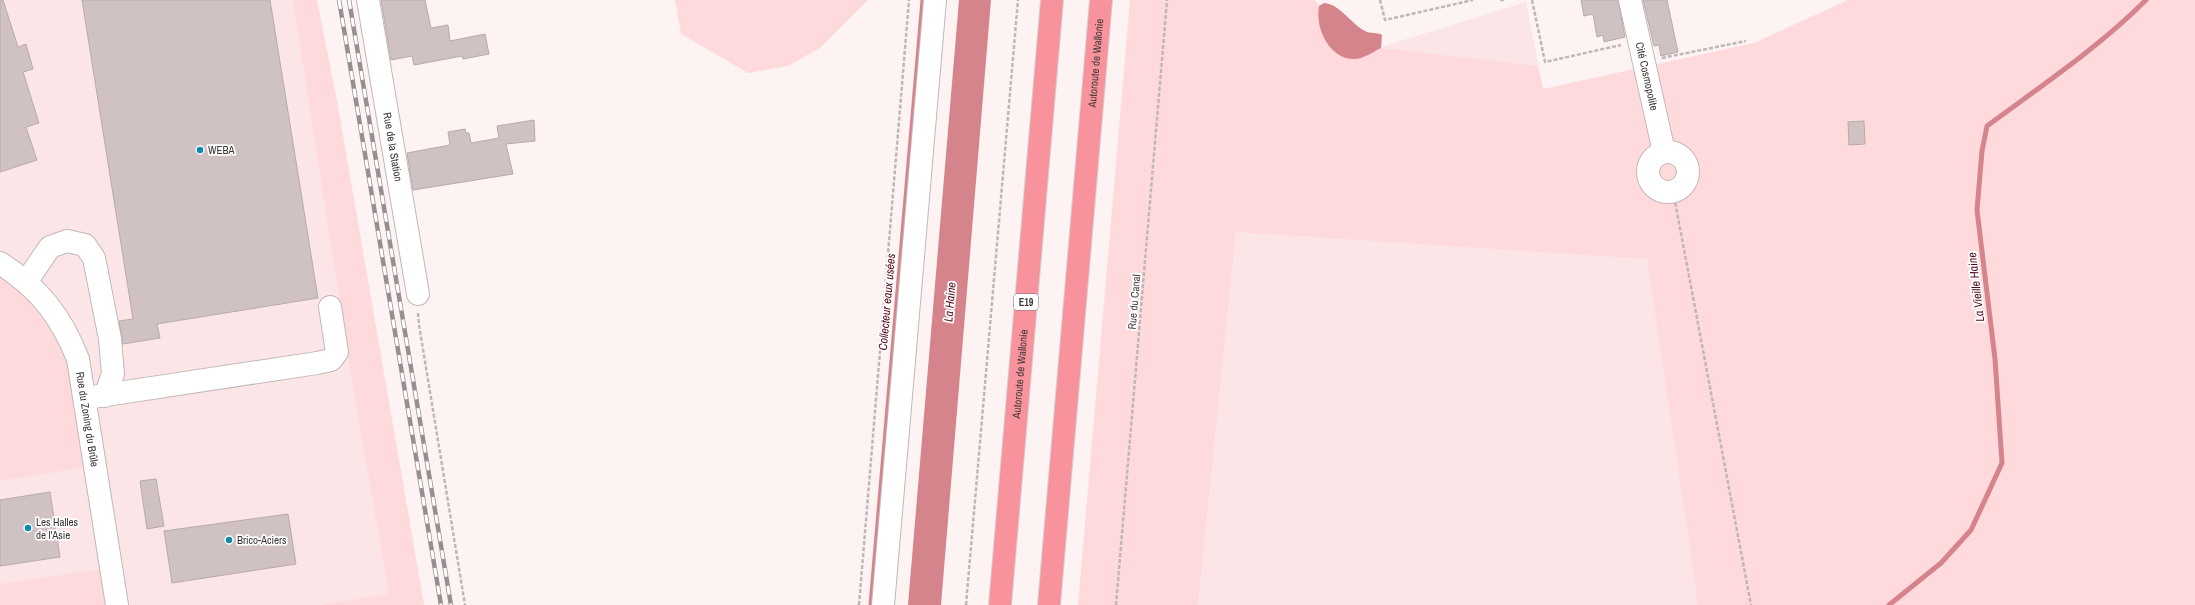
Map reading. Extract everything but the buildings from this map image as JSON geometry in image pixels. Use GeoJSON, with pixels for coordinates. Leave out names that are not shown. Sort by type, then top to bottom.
{"type":"FeatureCollection","features":[{"type":"Feature","properties":{"kind":"highway","name":"Autoroute de Wallonie"},"geometry":{"type":"LineString","coordinates":[[1000,605],[1052,0]]}},
{"type":"Feature","properties":{"kind":"highway","name":"Autoroute de Wallonie"},"geometry":{"type":"LineString","coordinates":[[1049,605],[1101,0]]}},
{"type":"Feature","properties":{"kind":"street","name":"Rue de la Station"},"geometry":{"type":"LineString","coordinates":[[368,0],[418,294]]}},
{"type":"Feature","properties":{"kind":"street"},"geometry":{"type":"LineString","coordinates":[[883,605],[935,0]]}},
{"type":"Feature","properties":{"kind":"street","name":"Cité Cosmopolite"},"geometry":{"type":"LineString","coordinates":[[1630,0],[1664,152]]}},
{"type":"Feature","properties":{"kind":"street"},"geometry":{"type":"LineString","coordinates":[[1664,152],[1677,154],[1683,158],[1688,170],[1684,184],[1673,191],[1660,191],[1650,182],[1648,176],[1647,170],[1652,158],[1664,152]]}},
{"type":"Feature","properties":{"kind":"street"},"geometry":{"type":"LineString","coordinates":[[26,282],[50,247],[67,241],[85,245],[94,258],[110,339],[113,374],[96,397]]}},
{"type":"Feature","properties":{"kind":"street","name":"Rue du Zoning du Brûle"},"geometry":{"type":"LineString","coordinates":[[0,264],[26,282],[48,304],[67,332],[96,397],[117,605]]}},
{"type":"Feature","properties":{"kind":"street"},"geometry":{"type":"LineString","coordinates":[[96,397],[331,360],[336,352],[330,307]]}},
{"type":"Feature","properties":{"kind":"path"},"geometry":{"type":"LineString","coordinates":[[859,605],[909,0]]}},
{"type":"Feature","properties":{"kind":"path"},"geometry":{"type":"LineString","coordinates":[[966,605],[1018,0]]}},
{"type":"Feature","properties":{"kind":"path","name":"Rue du Canal"},"geometry":{"type":"LineString","coordinates":[[1116,605],[1167,0]]}},
{"type":"Feature","properties":{"kind":"path"},"geometry":{"type":"LineString","coordinates":[[1380,0],[1385,20],[1474,0]]}},
{"type":"Feature","properties":{"kind":"path"},"geometry":{"type":"LineString","coordinates":[[1500,0],[1505,0]]}},
{"type":"Feature","properties":{"kind":"path"},"geometry":{"type":"LineString","coordinates":[[1532,0],[1545,62],[1639,41]]}},
{"type":"Feature","properties":{"kind":"path"},"geometry":{"type":"LineString","coordinates":[[1644,62],[1746,41]]}},
{"type":"Feature","properties":{"kind":"path"},"geometry":{"type":"LineString","coordinates":[[1673,191],[1751,605]]}},
{"type":"Feature","properties":{"kind":"path"},"geometry":{"type":"LineString","coordinates":[[418,294],[419,325],[465,605]]}},
{"type":"Feature","properties":{"kind":"shaded area"},"geometry":{"type":"Polygon","coordinates":[[[0,0],[317,0],[338,107],[424,605],[0,605],[0,0]]]}},
{"type":"Feature","properties":{"kind":"shaded area"},"geometry":{"type":"Polygon","coordinates":[[[293,0],[317,0],[338,107],[424,605],[321,605],[389,594],[353,386],[293,0]]]}},
{"type":"Feature","properties":{"kind":"shaded area"},"geometry":{"type":"Polygon","coordinates":[[[675,0],[868,0],[820,48],[788,66],[748,73],[681,34],[675,0]]]}},
{"type":"Feature","properties":{"kind":"shaded area"},"geometry":{"type":"Polygon","coordinates":[[[1130,0],[1315,0],[1318,6],[1319,20],[1322,27],[1336,47],[1346,57],[1358,58],[1381,48],[1538,66],[1543,89],[1754,43],[1848,0],[2195,0],[2195,605],[1697,605],[1696,588],[1647,259],[1236,232],[1198,605],[1078,605],[1130,0]]]}},
{"type":"Feature","properties":{"kind":"shaded area"},"geometry":{"type":"Polygon","coordinates":[[[1315,0],[1320,6],[1381,47],[1526,2],[1543,89],[1647,259],[2195,605],[1198,605],[1236,232],[1315,0]]]}},
{"type":"Feature","properties":{"kind":"shaded area"},"geometry":{"type":"Polygon","coordinates":[[[0,276],[30,298],[50,324],[69,362],[86,467],[0,481],[0,276]]]}},
{"type":"Feature","properties":{"kind":"shaded area"},"geometry":{"type":"Polygon","coordinates":[[[102,569],[108,605],[0,605],[0,584],[102,569]]]}},
{"type":"Feature","properties":{"kind":"water","name":"La Haine"},"geometry":{"type":"Polygon","coordinates":[[[959,0],[991,0],[941,605],[908,605],[959,0]]]}},
{"type":"Feature","properties":{"kind":"water"},"geometry":{"type":"Polygon","coordinates":[[[1324,3],[1330,4],[1340,10],[1365,31],[1382,35],[1381,48],[1356,59],[1344,57],[1336,53],[1325,40],[1319,23],[1319,6],[1324,3]]]}},
{"type":"Feature","properties":{"kind":"waterway","name":"Collecteur eaux usées"},"geometry":{"type":"LineString","coordinates":[[871,605],[923,0]]}},
{"type":"Feature","properties":{"kind":"waterway","name":"La Vieille Haine"},"geometry":{"type":"LineString","coordinates":[[1889,605],[1941,563],[1971,530],[2002,463],[1995,359],[1977,210],[1982,151],[1987,126],[2089,50],[2128,18],[2146,0]]}},
{"type":"Feature","properties":{"kind":"railway"},"geometry":{"type":"LineString","coordinates":[[339,0],[441,605]]}},
{"type":"Feature","properties":{"kind":"railway"},"geometry":{"type":"LineString","coordinates":[[349,0],[451,605]]}},
{"type":"Feature","properties":{"kind":"place","name":"WEBA"},"geometry":{"type":"Point","coordinates":[200,150]}},
{"type":"Feature","properties":{"kind":"place","name":"Les Halles de l'Asie"},"geometry":{"type":"Point","coordinates":[28,528]}},
{"type":"Feature","properties":{"kind":"place","name":"Brico-Aciers"},"geometry":{"type":"Point","coordinates":[229,540]}}]}
